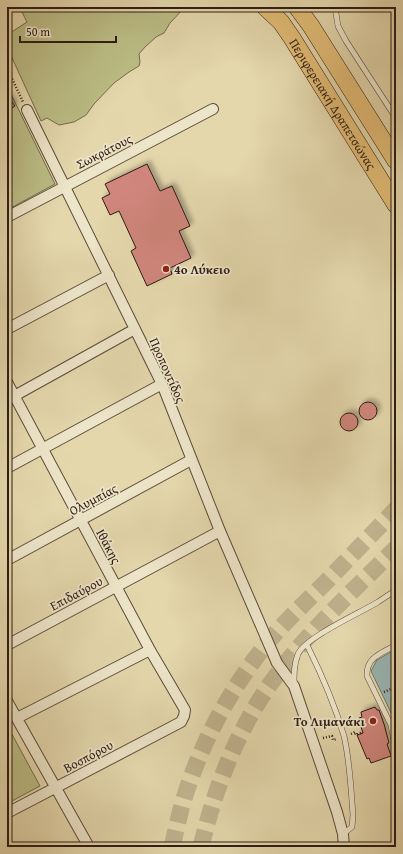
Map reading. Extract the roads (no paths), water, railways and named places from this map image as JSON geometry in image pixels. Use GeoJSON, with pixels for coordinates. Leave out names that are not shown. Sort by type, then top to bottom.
{"type":"FeatureCollection","features":[{"type":"Feature","properties":{"kind":"main road","name":"Περιφερειακή Δραπετσώνας"},"geometry":{"type":"LineString","coordinates":[[265,7],[281,22],[292,38],[396,205]]}},
{"type":"Feature","properties":{"kind":"main road","name":"Περιφερειακή Δραπετσώνας"},"geometry":{"type":"LineString","coordinates":[[297,7],[311,26],[396,160]]}},
{"type":"Feature","properties":{"kind":"street","name":"Σωκράτους"},"geometry":{"type":"LineString","coordinates":[[7,217],[213,109]]}},
{"type":"Feature","properties":{"kind":"street","name":"Προποντίδος"},"geometry":{"type":"LineString","coordinates":[[27,110],[162,384],[220,531],[277,663],[294,686],[338,812],[343,834],[344,847]]}},
{"type":"Feature","properties":{"kind":"street"},"geometry":{"type":"LineString","coordinates":[[7,329],[109,275]]}},
{"type":"Feature","properties":{"kind":"street"},"geometry":{"type":"LineString","coordinates":[[11,398],[135,329]]}},
{"type":"Feature","properties":{"kind":"street","name":"Ιθάκης"},"geometry":{"type":"LineString","coordinates":[[7,382],[11,398],[42,449],[184,710],[184,716],[181,722]]}},
{"type":"Feature","properties":{"kind":"street"},"geometry":{"type":"LineString","coordinates":[[7,468],[162,384]]}},
{"type":"Feature","properties":{"kind":"street","name":"Ολυμπίας"},"geometry":{"type":"LineString","coordinates":[[7,560],[192,460]]}},
{"type":"Feature","properties":{"kind":"street","name":"Επιδαύρου"},"geometry":{"type":"LineString","coordinates":[[7,645],[220,531]]}},
{"type":"Feature","properties":{"kind":"street"},"geometry":{"type":"LineString","coordinates":[[17,718],[150,650]]}},
{"type":"Feature","properties":{"kind":"street"},"geometry":{"type":"LineString","coordinates":[[7,701],[89,847]]}},
{"type":"Feature","properties":{"kind":"street","name":"Βοσπόρου"},"geometry":{"type":"LineString","coordinates":[[7,813],[181,722]]}},
{"type":"Feature","properties":{"kind":"lane"},"geometry":{"type":"LineString","coordinates":[[335,7],[338,26],[346,41],[396,118]]}},
{"type":"Feature","properties":{"kind":"lane"},"geometry":{"type":"LineString","coordinates":[[294,686],[294,666],[299,653],[311,641],[396,591]]}},
{"type":"Feature","properties":{"kind":"lane"},"geometry":{"type":"LineString","coordinates":[[396,645],[371,660],[367,668],[367,676],[391,725],[396,751]]}},
{"type":"Feature","properties":{"kind":"lane"},"geometry":{"type":"LineString","coordinates":[[307,646],[344,736],[353,815],[352,827],[343,834]]}},
{"type":"Feature","properties":{"kind":"water"},"geometry":{"type":"Polygon","coordinates":[[[396,649],[396,726],[371,671],[377,660],[396,649]]]}},
{"type":"Feature","properties":{"kind":"tunnel"},"geometry":{"type":"LineString","coordinates":[[172,847],[181,809],[196,766],[215,724],[250,665],[294,613],[396,509]]}},
{"type":"Feature","properties":{"kind":"tunnel"},"geometry":{"type":"LineString","coordinates":[[201,847],[211,809],[224,772],[240,736],[259,701],[289,659],[323,621],[396,548]]}},
{"type":"Feature","properties":{"kind":"place","name":"4ο Λύκειο"},"geometry":{"type":"Point","coordinates":[166,269]}},
{"type":"Feature","properties":{"kind":"place","name":"Το Λιμανάκι"},"geometry":{"type":"Point","coordinates":[373,721]}}]}
